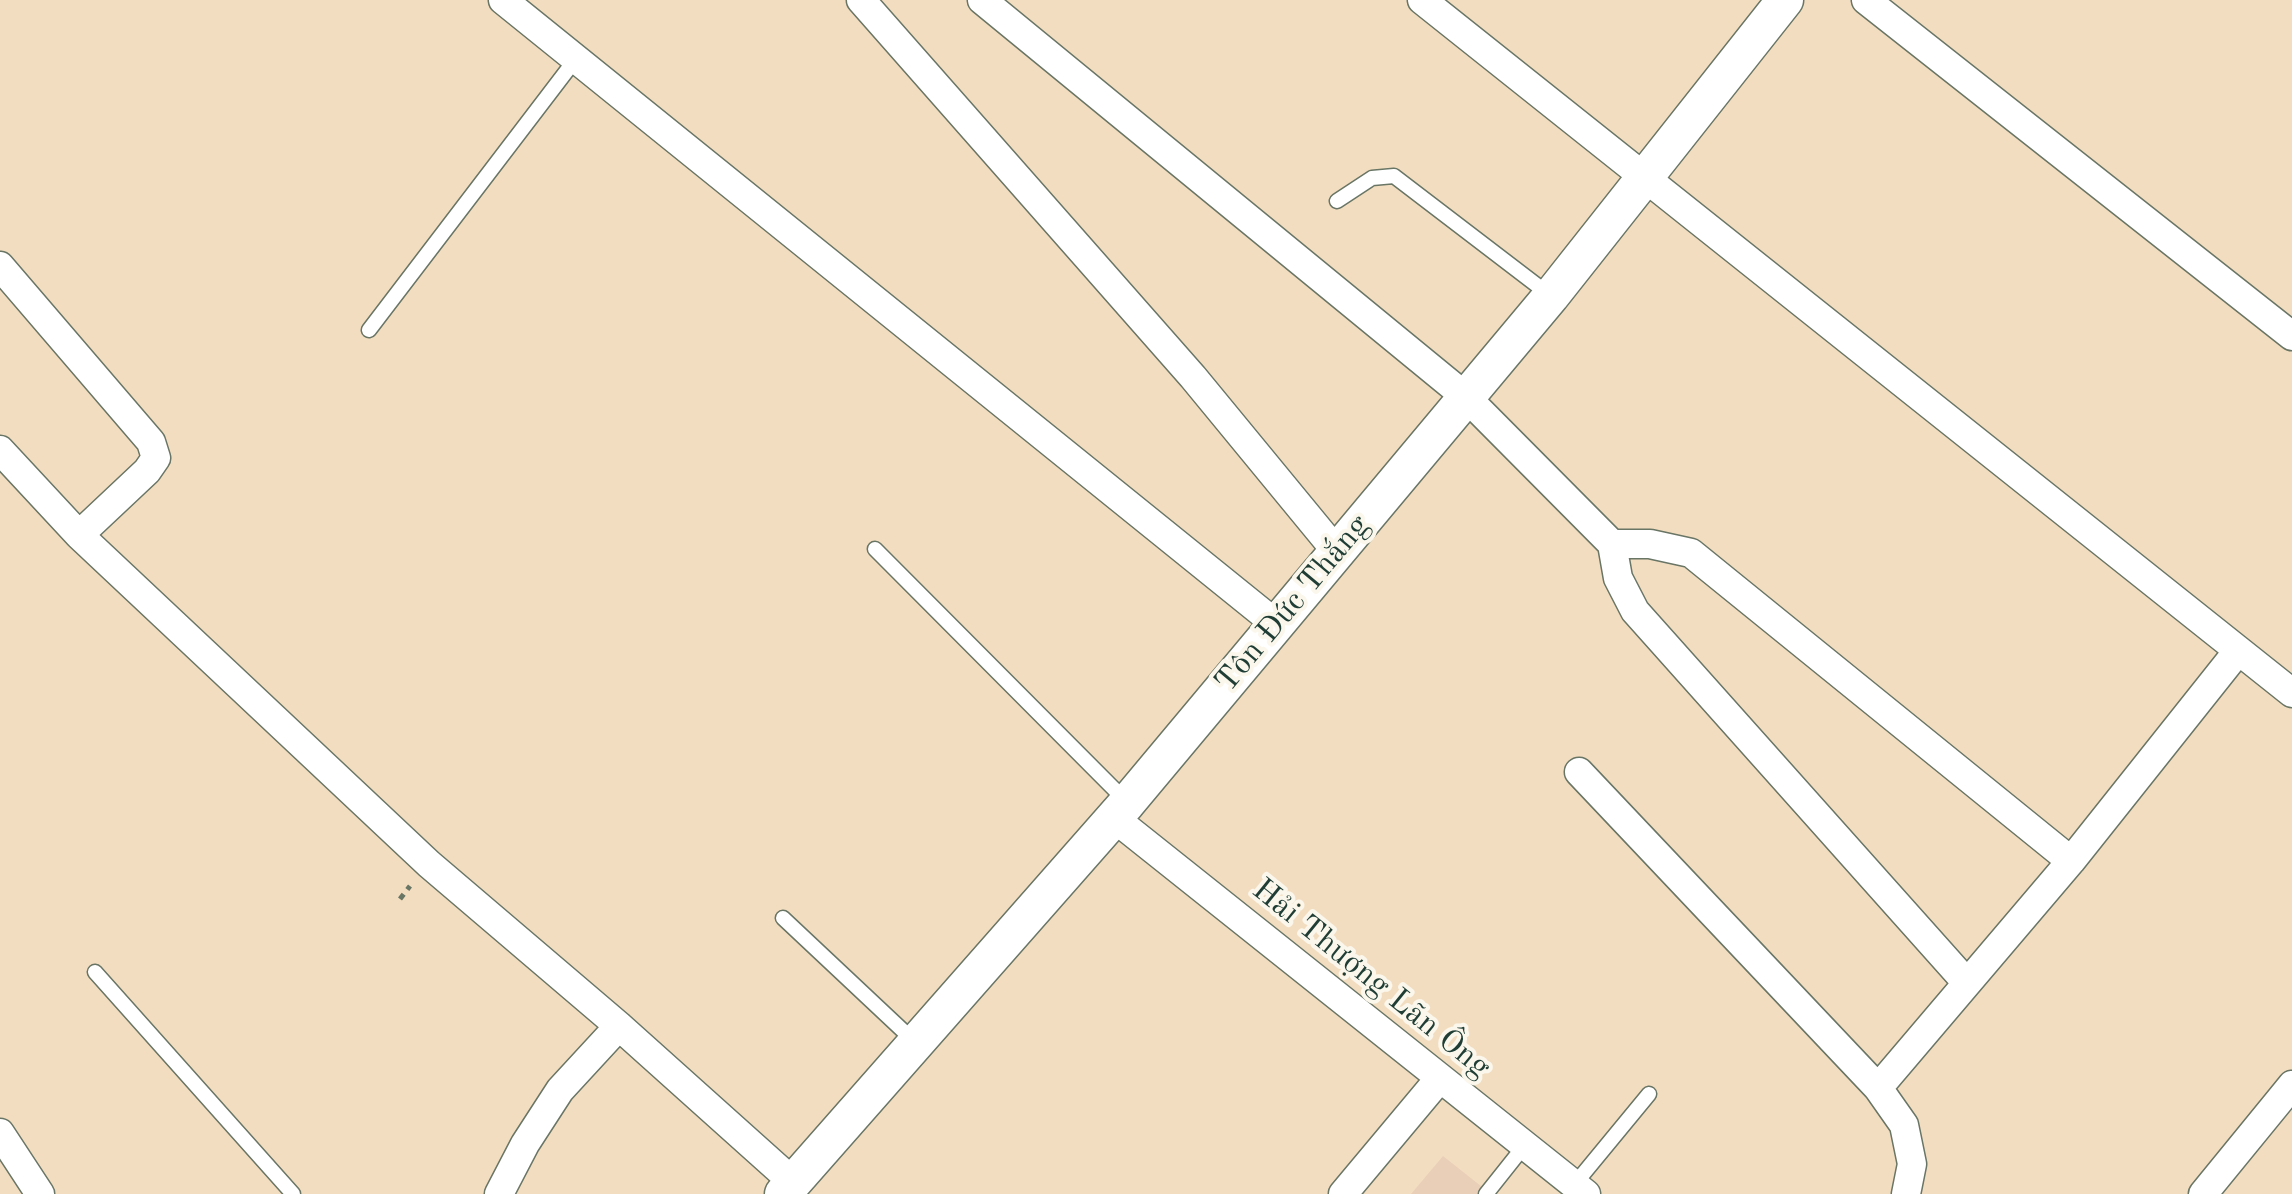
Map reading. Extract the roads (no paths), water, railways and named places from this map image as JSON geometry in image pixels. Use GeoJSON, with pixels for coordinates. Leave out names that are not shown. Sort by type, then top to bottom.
{"type":"FeatureCollection","features":[{"type":"Feature","properties":{"kind":"street"},"geometry":{"type":"LineString","coordinates":[[503,0],[1276,624]]}},
{"type":"Feature","properties":{"kind":"street"},"geometry":{"type":"LineString","coordinates":[[861,0],[1193,377],[1337,552]]}},
{"type":"Feature","properties":{"kind":"street"},"geometry":{"type":"LineString","coordinates":[[982,0],[1466,397],[1612,544],[1618,578],[1635,611],[1967,983]]}},
{"type":"Feature","properties":{"kind":"street"},"geometry":{"type":"LineString","coordinates":[[1422,0],[2292,693]]}},
{"type":"Feature","properties":{"kind":"street","name":"Tôn Đức Thắng"},"geometry":{"type":"LineString","coordinates":[[788,1188],[1120,810],[1337,552],[1551,296],[1785,0]]}},
{"type":"Feature","properties":{"kind":"street"},"geometry":{"type":"LineString","coordinates":[[1866,0],[2292,336]]}},
{"type":"Feature","properties":{"kind":"street"},"geometry":{"type":"LineString","coordinates":[[0,266],[151,442],[156,458],[147,471],[79,535]]}},
{"type":"Feature","properties":{"kind":"street"},"geometry":{"type":"LineString","coordinates":[[0,450],[79,535],[429,864],[619,1026],[788,1188]]}},
{"type":"Feature","properties":{"kind":"street"},"geometry":{"type":"LineString","coordinates":[[1612,544],[1650,544],[1691,553],[2071,861]]}},
{"type":"Feature","properties":{"kind":"street"},"geometry":{"type":"LineString","coordinates":[[1878,1088],[2071,861],[2238,651]]}},
{"type":"Feature","properties":{"kind":"street"},"geometry":{"type":"LineString","coordinates":[[1579,772],[1878,1088],[1904,1125],[1912,1164],[1906,1194]]}},
{"type":"Feature","properties":{"kind":"street","name":"Hải Thượng Lãn Ông"},"geometry":{"type":"LineString","coordinates":[[1120,810],[1440,1078],[1580,1190]]}},
{"type":"Feature","properties":{"kind":"street"},"geometry":{"type":"LineString","coordinates":[[499,1194],[525,1144],[560,1090],[619,1026]]}},
{"type":"Feature","properties":{"kind":"street"},"geometry":{"type":"LineString","coordinates":[[1343,1194],[1440,1078]]}},
{"type":"Feature","properties":{"kind":"street"},"geometry":{"type":"LineString","coordinates":[[2203,1194],[2292,1085]]}},
{"type":"Feature","properties":{"kind":"street"},"geometry":{"type":"LineString","coordinates":[[0,1133],[40,1194]]}},
{"type":"Feature","properties":{"kind":"lane"},"geometry":{"type":"LineString","coordinates":[[369,330],[575,60]]}},
{"type":"Feature","properties":{"kind":"lane"},"geometry":{"type":"LineString","coordinates":[[1337,201],[1372,178],[1394,176],[1551,296]]}},
{"type":"Feature","properties":{"kind":"lane"},"geometry":{"type":"LineString","coordinates":[[875,549],[1120,810]]}},
{"type":"Feature","properties":{"kind":"lane"},"geometry":{"type":"LineString","coordinates":[[783,918],[916,1043]]}},
{"type":"Feature","properties":{"kind":"lane"},"geometry":{"type":"LineString","coordinates":[[95,972],[293,1194]]}},
{"type":"Feature","properties":{"kind":"lane"},"geometry":{"type":"LineString","coordinates":[[1580,1190],[1649,1094]]}},
{"type":"Feature","properties":{"kind":"lane"},"geometry":{"type":"LineString","coordinates":[[1486,1194],[1525,1145]]}}]}
